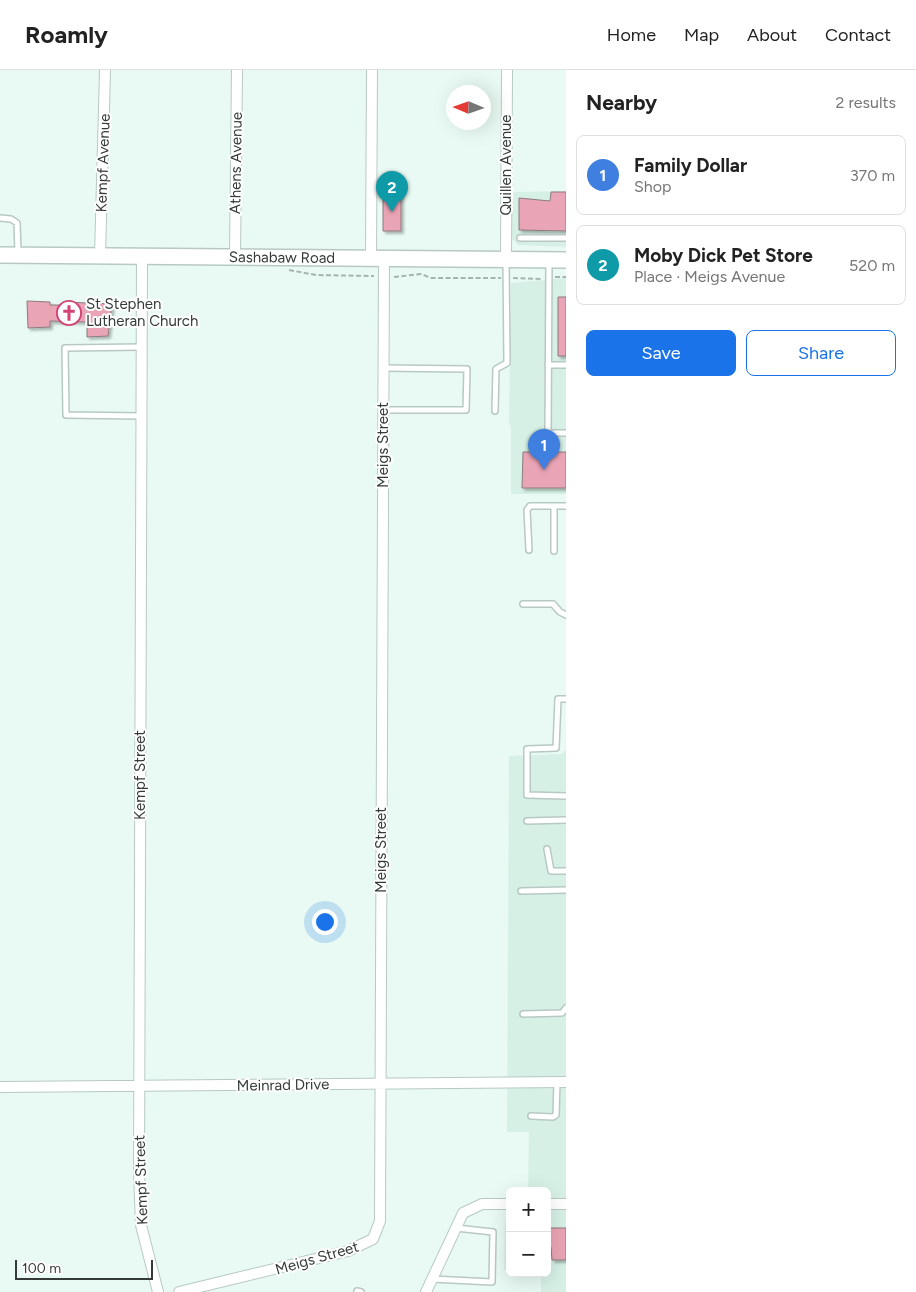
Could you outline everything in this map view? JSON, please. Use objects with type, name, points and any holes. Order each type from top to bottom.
[{"type":"street","name":"Kempf Avenue","points":[[100,256],[105,70]]},
{"type":"street","name":"Athens Avenue","points":[[235,257],[238,70]]},
{"type":"street","name":"Meigs Street","points":[[179,1292],[348,1252],[372,1239],[377,1232],[381,1215],[384,276],[377,258],[372,70]]},
{"type":"street","name":"Quillen Avenue","points":[[506,259],[507,70]]},
{"type":"street","name":"Sashabaw Road","points":[[0,255],[566,260]]},
{"type":"street","name":"Kempf Street","points":[[142,256],[140,1217],[158,1292]]},
{"type":"street","name":"Meinrad Drive","points":[[0,1087],[561,1082]]},
{"type":"street","points":[[426,1292],[463,1213],[482,1204],[506,1204]]},
{"type":"street","points":[[551,1204],[566,1204]]},
{"type":"lane","points":[[0,218],[12,218],[17,223],[18,255]]},
{"type":"lane","points":[[520,238],[566,238]]},
{"type":"lane","points":[[495,411],[496,369],[507,363],[506,259]]},
{"type":"lane","points":[[549,260],[548,433],[566,433]]},
{"type":"lane","points":[[141,347],[65,348],[66,415],[141,416]]},
{"type":"lane","points":[[548,365],[566,365]]},
{"type":"lane","points":[[383,368],[467,369],[466,410],[383,410]]},
{"type":"lane","points":[[529,550],[527,510],[530,506],[566,506]]},
{"type":"lane","points":[[554,506],[554,551]]},
{"type":"lane","points":[[523,604],[553,604],[560,612],[566,615]]},
{"type":"lane","points":[[566,699],[558,698],[556,748],[527,749],[528,795],[566,796]]},
{"type":"lane","points":[[527,821],[566,820]]},
{"type":"lane","points":[[547,849],[551,871],[566,871]]},
{"type":"lane","points":[[521,891],[566,890]]},
{"type":"lane","points":[[523,1014],[562,1013],[566,1008]]},
{"type":"lane","points":[[531,1116],[553,1116],[556,1114],[561,1082]]},
{"type":"lane","points":[[432,1279],[492,1282],[493,1232],[456,1228]]},
{"type":"path","points":[[283,268],[316,275],[407,277],[421,274],[431,278],[543,279]]},
{"type":"shaded area","points":[[566,191],[566,247],[518,245],[509,236],[510,196],[514,192]]},
{"type":"shaded area","points":[[566,278],[566,494],[511,494],[511,427],[509,424],[511,283]]},
{"type":"shaded area","points":[[566,749],[566,1199],[551,1200],[551,1187],[528,1187],[529,1132],[507,1132],[509,756],[562,754]]},
{"type":"shaded area","points":[[566,1206],[566,1292],[541,1292],[541,1277],[551,1277],[551,1207]]},
{"type":"shaded area","points":[[506,1222],[506,1270],[504,1270]]},
{"type":"building","points":[[551,192],[566,192],[566,231],[519,230],[519,198],[550,201]]},
{"type":"building","points":[[383,194],[401,194],[401,231],[383,231]]},
{"type":"building","points":[[558,297],[566,297],[566,356],[558,356]]},
{"type":"building","name":"St Stephen Lutheran Church","points":[[27,301],[50,302],[50,305],[64,305],[64,302],[112,304],[108,336],[87,337],[87,322],[50,321],[50,327],[28,328]]},
{"type":"building","points":[[523,452],[566,452],[566,488],[522,488]]},
{"type":"building","points":[[551,1228],[566,1228],[566,1260],[552,1260]]},
{"type":"place","name":"Moby Dick Pet Store","points":[[392,212]]},
{"type":"place","name":"St Stephen Lutheran Church","points":[[69,313]]},
{"type":"place","name":"Family Dollar","points":[[544,470]]}]
